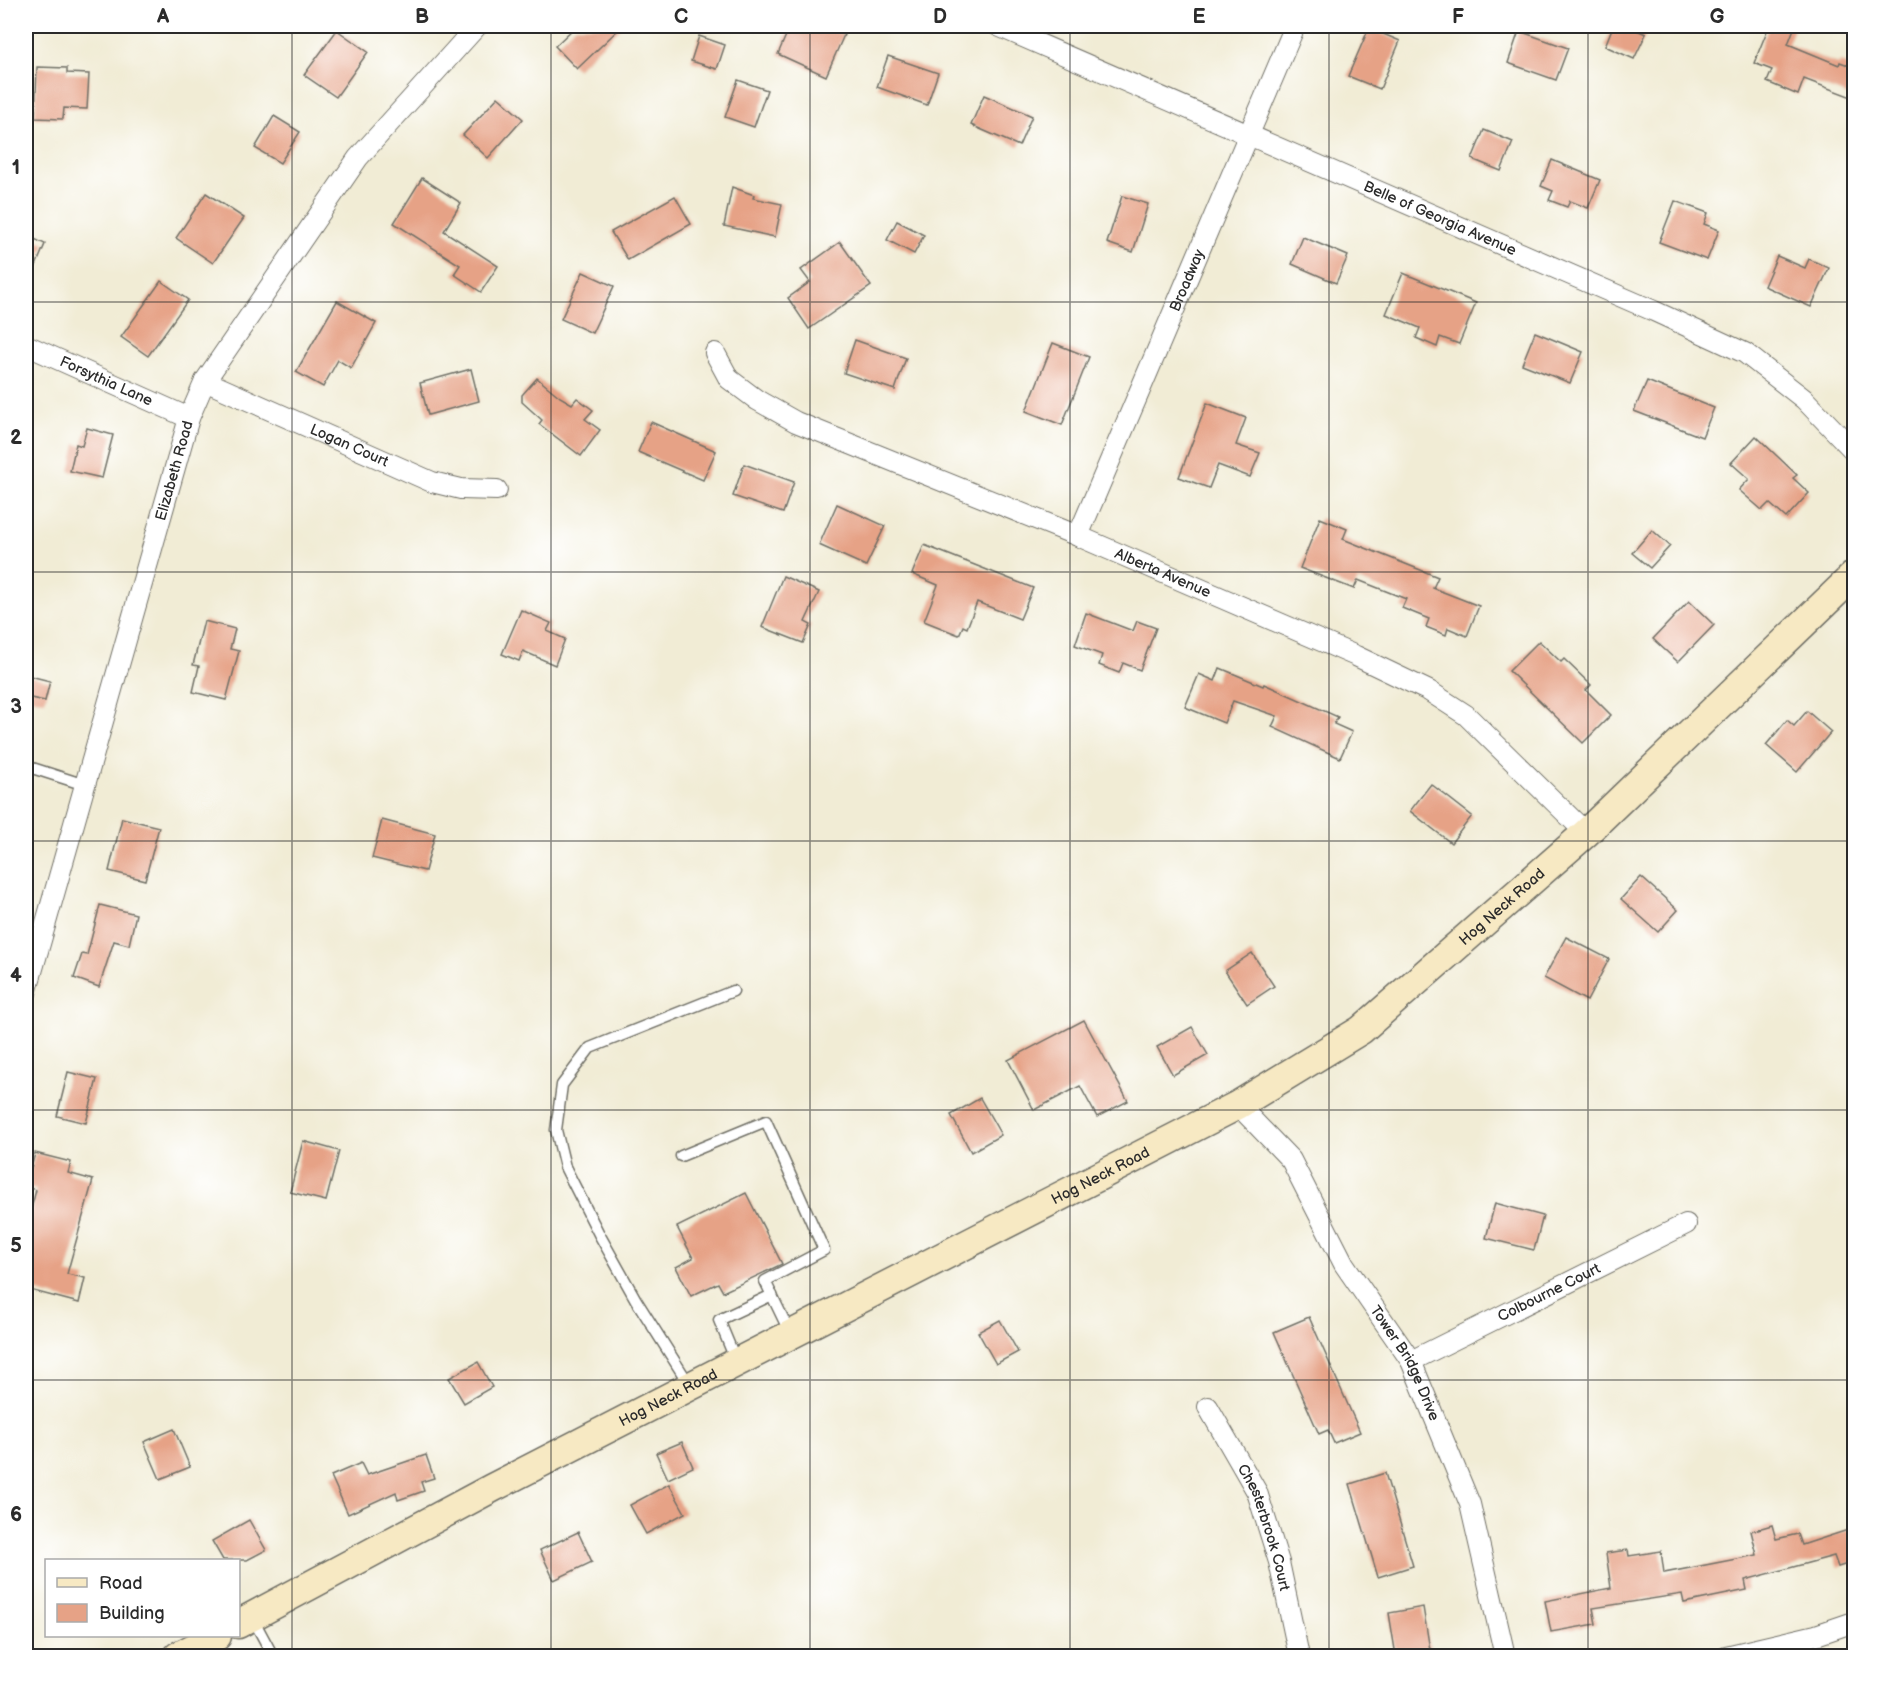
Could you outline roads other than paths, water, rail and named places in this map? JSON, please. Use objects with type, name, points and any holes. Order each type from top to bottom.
[{"type":"main road","name":"Hog Neck Road","points":[[245,1621],[492,1488],[1238,1105],[1361,1030],[1586,833],[1854,575]]},
{"type":"main road","points":[[178,1656],[214,1637]]},
{"type":"street","name":"Elizabeth Road","points":[[26,993],[189,418],[205,381],[358,158],[477,26]]},
{"type":"street","name":"Belle of Georgia Avenue","points":[[998,26],[1654,310],[1745,353],[1804,399],[1854,451]]},
{"type":"street","name":"Broadway","points":[[1078,536],[1295,26]]},
{"type":"street","name":"Forsythia Lane","points":[[26,345],[189,418]]},
{"type":"street","name":"Alberta Avenue","points":[[715,353],[729,379],[757,400],[796,422],[1078,536],[1356,656],[1429,691],[1466,716],[1586,833]]},
{"type":"street","name":"Logan Court","points":[[205,381],[432,483],[470,490],[497,490]]},
{"type":"street","name":"Tower Bridge Drive","points":[[1238,1105],[1291,1160],[1344,1264],[1411,1361],[1470,1504],[1505,1656]]},
{"type":"street","name":"Colbourne Court","points":[[1411,1361],[1686,1224]]},
{"type":"street","name":"Chesterbrook Court","points":[[1208,1407],[1257,1492],[1279,1562],[1299,1656]]},
{"type":"street","points":[[1726,1656],[1816,1635],[1854,1622]]},
{"type":"lane","points":[[26,766],[85,785]]},
{"type":"lane","points":[[691,1387],[636,1300],[594,1225],[565,1167],[556,1130],[562,1085],[590,1048],[733,991]]},
{"type":"lane","points":[[681,1156],[766,1121],[824,1250],[765,1281],[792,1336]]},
{"type":"lane","points":[[737,1364],[719,1320],[772,1294]]},
{"type":"lane","points":[[245,1621],[273,1656]]}]
